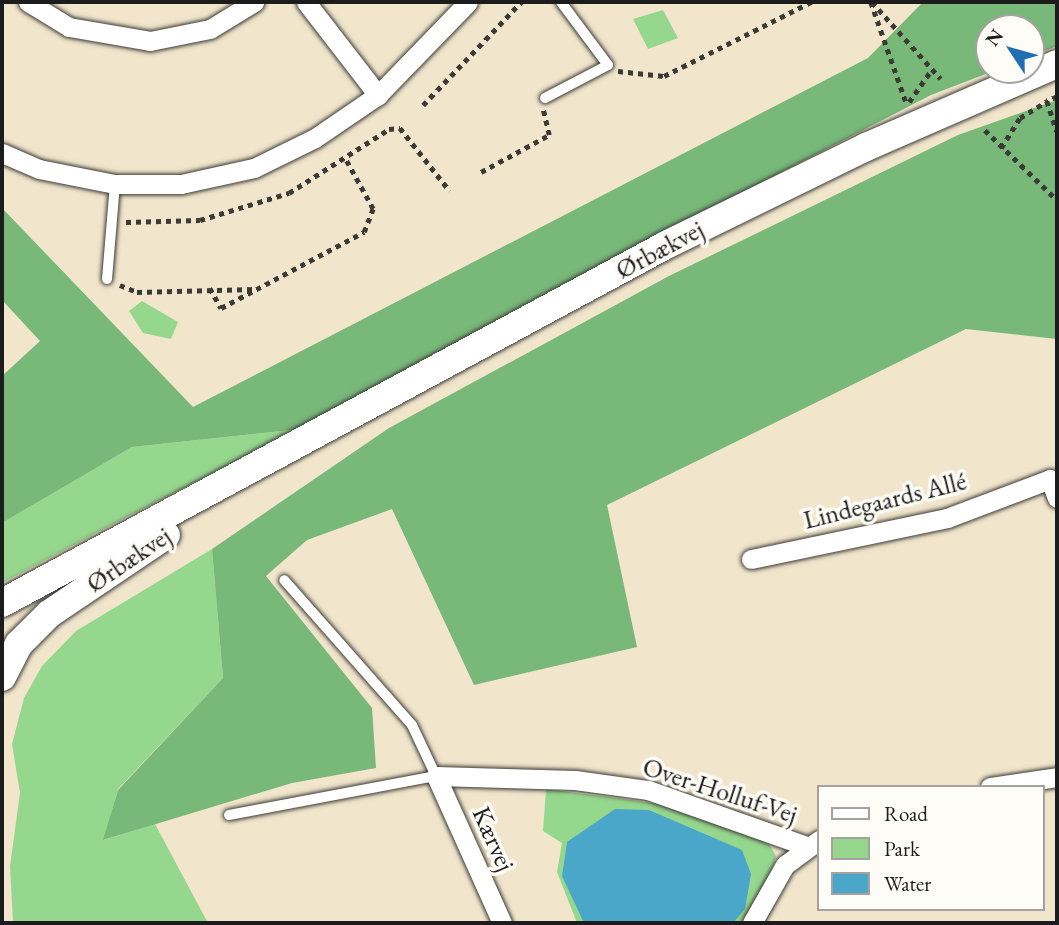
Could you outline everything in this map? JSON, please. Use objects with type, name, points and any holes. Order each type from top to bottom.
[{"type":"main road","name":"Ørbækvej","points":[[2,603],[275,461],[666,246],[866,147],[1057,64]]},
{"type":"main road","name":"Ørbækvej","points":[[2,677],[19,644],[49,614],[275,461]]},
{"type":"street","points":[[28,2],[69,27],[150,41],[210,29],[254,2]]},
{"type":"street","points":[[306,2],[378,95]]},
{"type":"street","points":[[2,153],[39,169],[115,184],[181,184],[254,168],[315,138],[378,95],[468,2]]},
{"type":"street","name":"Lindegaards Allé","points":[[751,559],[947,518],[1050,479],[1057,498]]},
{"type":"street","name":"Over-Holluf-Vej","points":[[436,776],[575,780],[648,790],[812,843]]},
{"type":"street","name":"Kærvej","points":[[436,776],[502,923]]},
{"type":"street","points":[[1003,785],[1057,777]]},
{"type":"street","points":[[752,923],[785,865],[812,843]]},
{"type":"lane","points":[[545,98],[608,65],[561,2]]},
{"type":"lane","points":[[107,279],[115,184]]},
{"type":"lane","points":[[229,815],[436,776],[412,726],[284,580]]},
{"type":"path","points":[[423,104],[521,2]]},
{"type":"path","points":[[608,65],[625,76],[664,76],[811,2]]},
{"type":"path","points":[[871,2],[941,79]]},
{"type":"path","points":[[871,2],[908,104]]},
{"type":"path","points":[[897,111],[908,104],[931,71]]},
{"type":"path","points":[[1001,148],[1020,118],[1057,97]]},
{"type":"path","points":[[481,172],[549,135],[542,119],[545,98]]},
{"type":"path","points":[[1047,101],[1057,131]]},
{"type":"path","points":[[111,221],[200,220],[289,193],[400,128],[450,191]]},
{"type":"path","points":[[985,130],[1057,200]]},
{"type":"path","points":[[210,288],[221,308],[364,232],[372,205],[346,160]]},
{"type":"path","points":[[107,279],[137,292],[210,288],[257,289]]},
{"type":"green space","points":[[923,2],[1057,2],[1057,46],[1045,51],[1045,14],[975,14],[975,78],[931,95],[553,290],[300,429],[132,447],[2,523],[2,376],[40,341],[2,300],[2,208],[193,407],[868,58]]},
{"type":"green space","points":[[663,10],[678,38],[648,49],[633,19]]},
{"type":"green space","points":[[1057,100],[1057,339],[966,329],[607,505],[637,647],[474,685],[392,509],[307,540],[266,576],[372,708],[376,768],[292,783],[103,840],[118,790],[223,678],[212,549],[389,428],[669,276],[958,135]]},
{"type":"green space","points":[[142,301],[178,322],[171,339],[143,333],[129,311]]},
{"type":"green space","points":[[300,429],[2,583],[2,523],[132,447]]},
{"type":"green space","points":[[212,549],[223,678],[118,789],[104,840],[155,824],[208,923],[13,923],[10,866],[20,793],[12,744],[24,698],[42,666],[76,631]]},
{"type":"green space","points":[[546,789],[661,804],[768,842],[776,856],[772,871],[742,923],[577,923],[557,872],[562,843],[543,831]]},
{"type":"water","points":[[615,809],[649,810],[742,850],[751,874],[745,909],[733,923],[584,923],[562,876],[567,842]]}]
